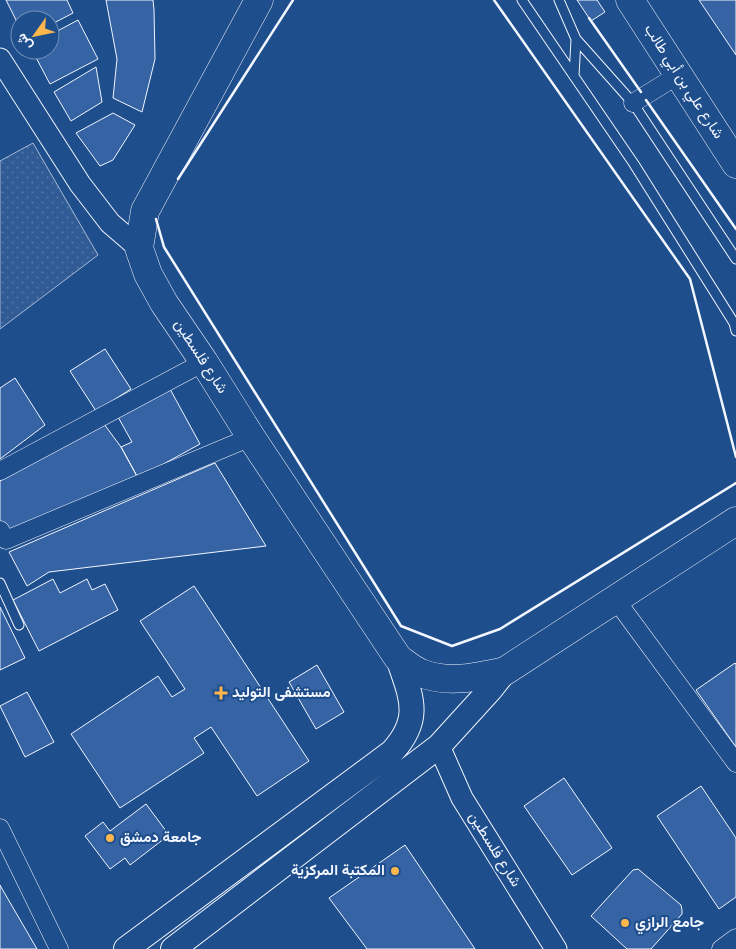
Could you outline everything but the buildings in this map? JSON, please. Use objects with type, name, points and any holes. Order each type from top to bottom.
[{"type":"highway","points":[[139,248],[145,211],[259,0]]},
{"type":"highway","name":"شارع علي بن أبي طالب","points":[[630,0],[678,75],[732,151]]},
{"type":"highway","name":"شارع فلسطين","points":[[139,248],[148,274],[164,303],[204,362],[250,437],[398,658]]},
{"type":"highway","points":[[398,658],[420,673],[445,679],[485,676],[505,671],[736,522]]},
{"type":"main road","points":[[126,949],[392,752],[406,733],[412,711],[412,699],[398,658]]},
{"type":"main road","points":[[173,949],[439,746],[505,671]]},
{"type":"street","points":[[0,59],[80,184],[110,223],[139,248]]},
{"type":"street","points":[[633,103],[678,75]]},
{"type":"street","points":[[0,471],[204,362]]},
{"type":"street","points":[[0,530],[6,540],[250,437]]},
{"type":"street","points":[[616,600],[736,763]]},
{"type":"street","name":"شارع فلسطين","points":[[439,746],[453,781],[467,807],[556,949]]},
{"type":"street","points":[[0,828],[59,949]]},
{"type":"street","points":[[721,949],[736,938]]},
{"type":"lane","points":[[522,0],[634,164],[734,323],[736,331]]},
{"type":"lane","points":[[559,0],[576,39],[633,103],[736,259]]},
{"type":"lane","points":[[574,76],[576,39]]},
{"type":"lane","points":[[0,583],[19,625]]},
{"type":"shaded area","points":[[33,143],[98,255],[0,329],[0,161]]},
{"type":"wall","points":[[178,179],[293,0]]},
{"type":"wall","points":[[494,0],[690,279],[736,457]]},
{"type":"wall","points":[[589,18],[641,92]]},
{"type":"wall","points":[[646,100],[736,229]]},
{"type":"wall","points":[[156,219],[164,247],[401,626],[452,646],[500,629],[736,483]]},
{"type":"place","name":"مستشفى التوليد","points":[[221,693]]},
{"type":"place","name":"جامعة دمشق","points":[[110,838]]},
{"type":"place","name":"المكتبة المركزية","points":[[395,871]]},
{"type":"place","name":"جامع الرازي","points":[[625,923]]}]
